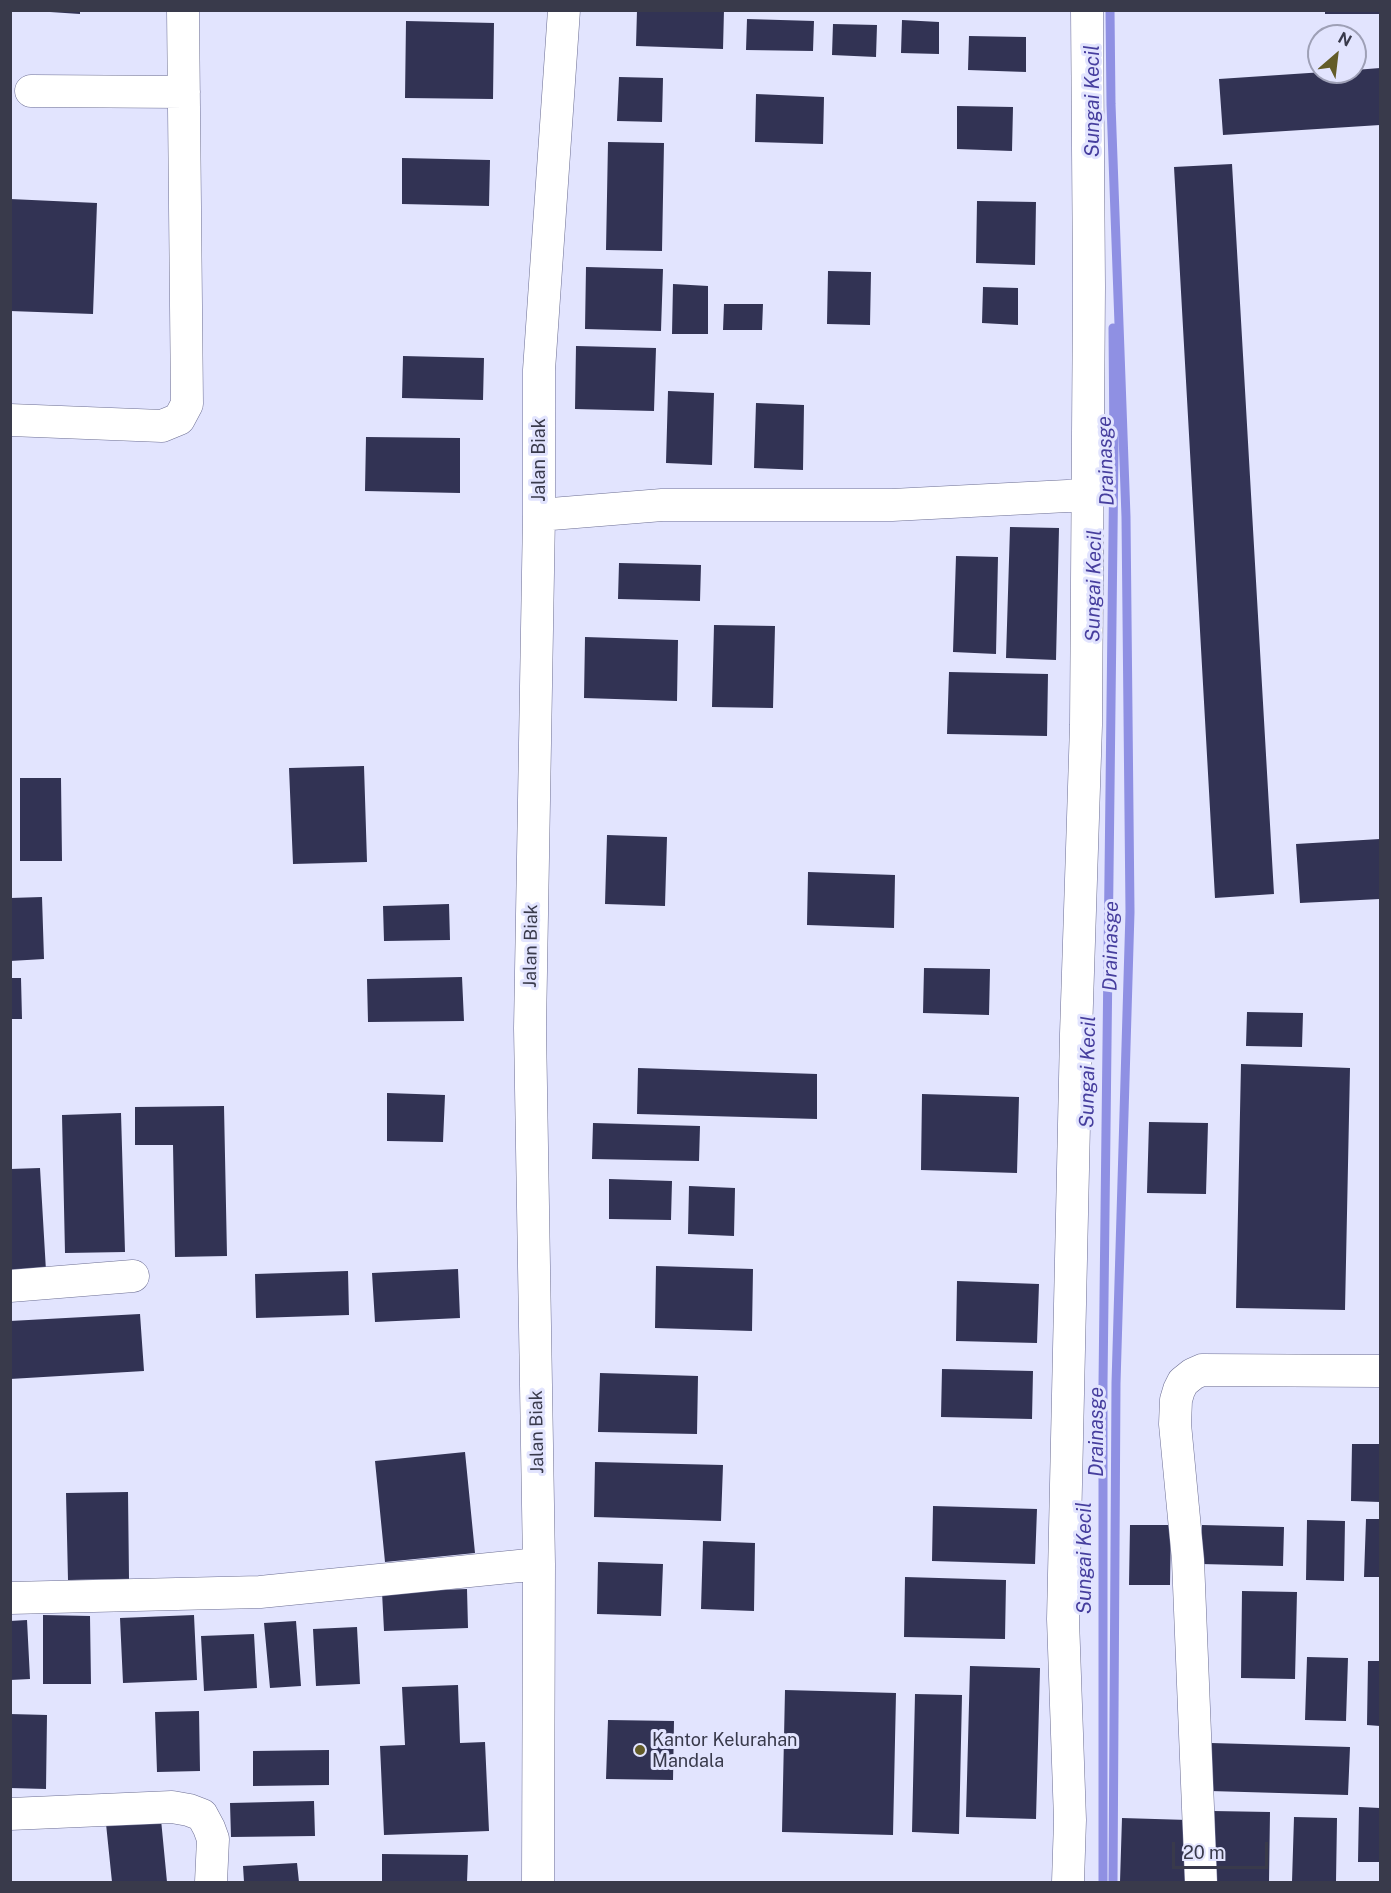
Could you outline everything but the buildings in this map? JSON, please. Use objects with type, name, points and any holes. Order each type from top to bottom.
[{"type":"street","points":[[10,420],[162,426],[179,419],[187,404],[183,10]]},
{"type":"street","name":"Jalan Biak","points":[[538,1882],[539,1564],[530,1028],[539,515],[539,370],[564,10]]},
{"type":"street","points":[[1068,1882],[1070,1820],[1063,1607],[1076,1034],[1086,725],[1087,10]]},
{"type":"street","points":[[31,91],[184,92]]},
{"type":"street","points":[[539,515],[662,505],[892,505],[1088,495]]},
{"type":"street","points":[[10,1286],[133,1276]]},
{"type":"street","points":[[1201,1882],[1188,1560],[1175,1424],[1176,1400],[1179,1390],[1183,1382],[1202,1370],[1380,1371]]},
{"type":"street","points":[[10,1598],[260,1592],[539,1564]]},
{"type":"street","points":[[10,1814],[172,1807],[189,1810],[202,1815],[213,1839],[211,1882]]},
{"type":"waterway","name":"Drainasge","points":[[1110,10],[1111,104],[1126,517],[1130,912],[1116,1383],[1113,1882]]},
{"type":"waterway","name":"Sungai Kecil","points":[[1103,1882],[1103,1383],[1114,450],[1113,328]]},
{"type":"place","name":"Kantor Kelurahan Mandala","points":[[640,1750]]}]
